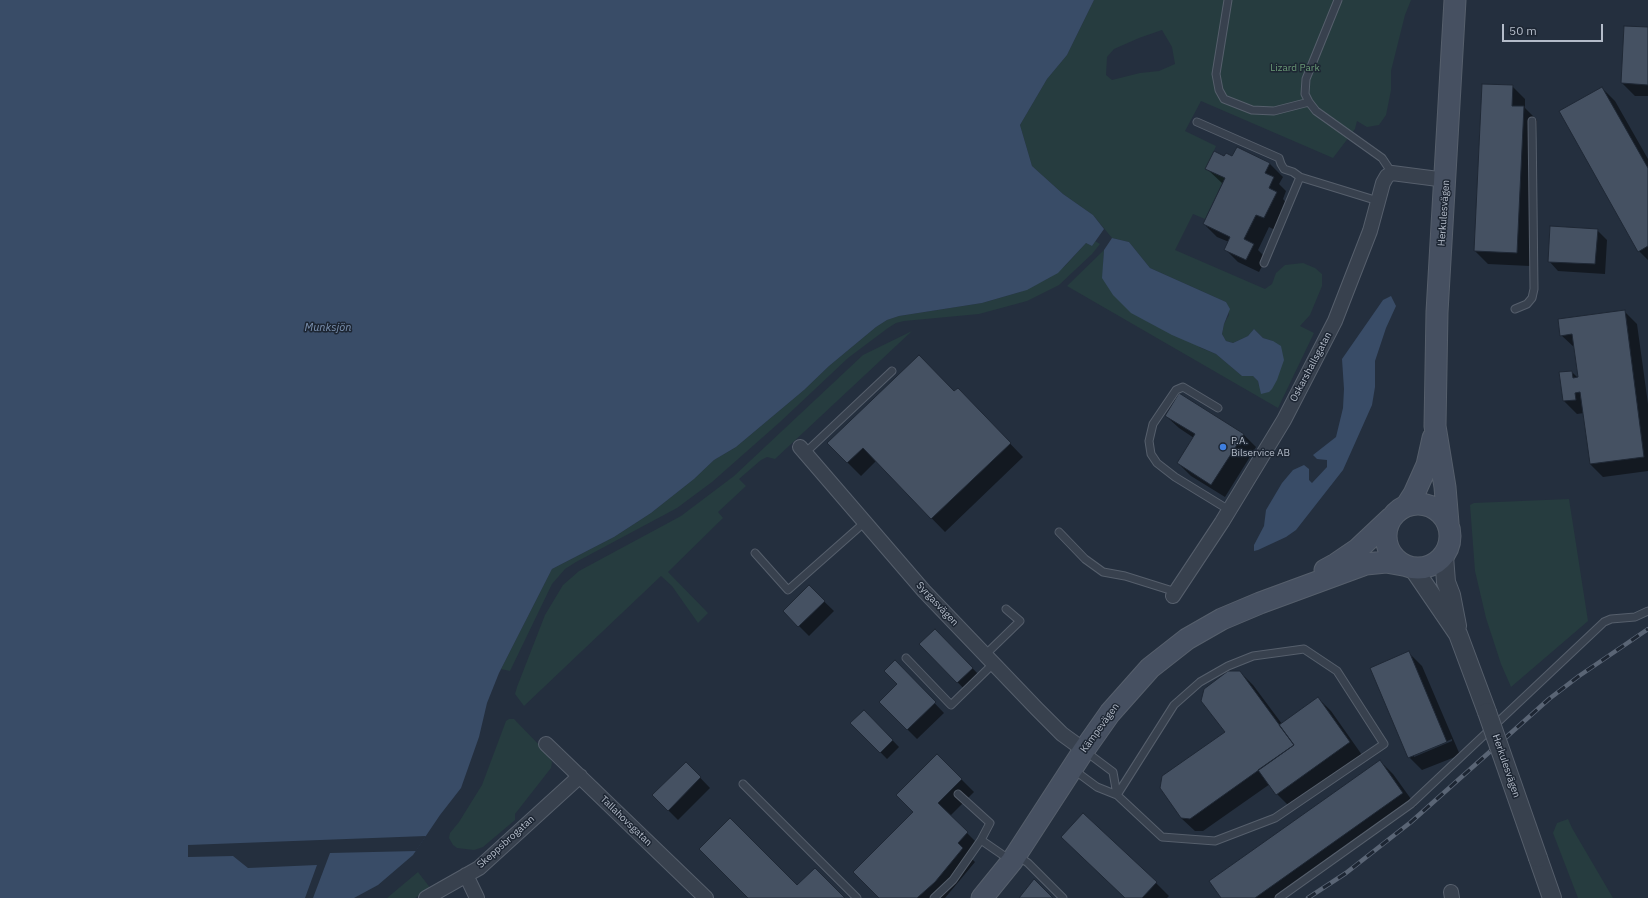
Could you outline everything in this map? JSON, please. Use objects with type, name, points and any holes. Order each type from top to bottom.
[{"type":"main road","name":"Herkulesvägen","points":[[1448,523],[1446,487],[1436,426],[1437,312],[1446,180],[1455,0]]},
{"type":"main road","name":"Herkulesvägen","points":[[1407,506],[1427,465],[1436,426]]},
{"type":"main road","points":[[1426,504],[1435,508],[1443,515],[1448,523],[1450,540],[1448,549],[1437,563],[1429,567],[1408,567],[1388,550],[1385,539],[1386,528],[1391,518],[1398,511],[1407,506],[1426,504]]},
{"type":"main road","name":"Kämpevägen","points":[[1260,603],[1336,564],[1358,548],[1391,518]]},
{"type":"main road","name":"Kämpevägen","points":[[982,898],[1014,858],[1072,768],[1110,713],[1150,668],[1187,639],[1222,619],[1260,603],[1366,564],[1386,562],[1408,567]]},
{"type":"street","points":[[1392,173],[1446,180]]},
{"type":"street","name":"Oskarshallsgatan","points":[[1174,594],[1229,510],[1284,420],[1335,321],[1370,231],[1383,183],[1387,176],[1392,173]]},
{"type":"street","name":"Syrgasvägen","points":[[803,450],[924,591],[1062,734],[1084,750]]},
{"type":"street","name":"Herkulesvägen","points":[[1444,556],[1446,582],[1451,596],[1458,634],[1552,898]]},
{"type":"street","name":"Herkulesvägen","points":[[1408,567],[1458,634]]},
{"type":"street","name":"Tallahovsgatan","points":[[546,744],[705,898]]},
{"type":"street","name":"Skeppsbrogatan","points":[[426,898],[479,868],[580,776]]},
{"type":"street","points":[[466,876],[477,898]]},
{"type":"lane","points":[[1228,0],[1216,74],[1219,90],[1224,99],[1252,110],[1274,111],[1309,102]]},
{"type":"lane","points":[[1338,0],[1306,79],[1305,94],[1316,111],[1382,158],[1392,173]]},
{"type":"lane","points":[[1515,309],[1527,304],[1532,298],[1534,288],[1532,121]]},
{"type":"lane","points":[[1197,122],[1279,158],[1284,169],[1294,172],[1300,177],[1378,201]]},
{"type":"lane","points":[[1264,263],[1300,177]]},
{"type":"lane","points":[[803,450],[892,371]]},
{"type":"lane","points":[[1218,408],[1183,387],[1176,390],[1153,424],[1149,441],[1151,454],[1157,463],[1175,477],[1229,510]]},
{"type":"lane","points":[[755,553],[788,590],[865,522]]},
{"type":"lane","points":[[1059,532],[1085,559],[1103,572],[1125,576],[1174,594]]},
{"type":"lane","points":[[906,658],[951,705],[1020,621],[1006,609]]},
{"type":"lane","points":[[1279,898],[1411,804],[1600,625],[1611,620],[1635,617],[1648,611]]},
{"type":"lane","points":[[1072,768],[1097,788],[1117,794],[1162,837],[1215,842],[1276,818],[1384,744],[1337,670],[1304,649],[1253,656],[1228,666],[1200,682],[1174,705],[1117,794]]},
{"type":"lane","points":[[1084,750],[1113,772],[1117,794]]},
{"type":"lane","points":[[743,784],[857,898]]},
{"type":"lane","points":[[934,898],[953,880],[981,840],[990,823],[958,794]]},
{"type":"lane","points":[[981,840],[1014,858],[1028,863],[1063,898]]},
{"type":"green space","name":"Lizard Park","points":[[1094,0],[1411,0],[1405,15],[1391,71],[1391,90],[1386,115],[1379,125],[1367,127],[1357,121],[1355,129],[1333,158],[1201,101],[1185,131],[1216,146],[1208,164],[1227,173],[1205,219],[1193,214],[1175,250],[1265,289],[1272,284],[1276,273],[1285,265],[1303,263],[1315,268],[1322,274],[1322,286],[1310,315],[1300,326],[1314,333],[1278,408],[1067,286],[1104,250],[1103,263],[1201,348],[1216,354],[1242,376],[1253,376],[1258,381],[1259,386],[1273,341],[1263,338],[1254,329],[1248,336],[1233,343],[1226,341],[1222,334],[1224,324],[1229,315],[1226,302],[1150,268],[1129,242],[1112,238],[1093,215],[1063,194],[1032,166],[1020,125],[1047,79],[1067,55]],"holes":[[[1162,30],[1172,47],[1175,64],[1159,71],[1140,73],[1112,80],[1106,75],[1107,57],[1114,49],[1139,38]]]},
{"type":"green space","points":[[1095,241],[1100,244],[1092,254],[1059,285],[1027,301],[979,314],[904,321],[896,323],[888,328],[848,358],[780,422],[712,482],[677,508],[565,569],[552,584],[510,671],[501,669],[552,569],[614,537],[651,513],[694,479],[714,460],[736,447],[876,327],[887,320],[899,316],[982,303],[1020,292],[1049,278],[1065,266],[1086,243],[1092,246]]},
{"type":"green space","points":[[912,331],[775,459],[767,457],[761,460],[739,479],[746,486],[718,512],[723,518],[668,572],[708,613],[698,623],[672,586],[661,576],[524,706],[515,694],[517,687],[545,615],[563,585],[579,571],[681,516],[734,476],[863,355]]},
{"type":"green space","points":[[1569,499],[1588,621],[1511,687],[1501,664],[1486,618],[1475,571],[1470,505],[1474,503]]},
{"type":"green space","points":[[509,719],[514,719],[544,750],[552,762],[551,768],[515,814],[515,820],[483,847],[474,850],[457,848],[453,845],[449,838],[450,833],[459,822],[482,785],[506,721]]},
{"type":"green space","points":[[1568,819],[1613,898],[1578,898],[1553,833],[1557,823]]},
{"type":"green space","points":[[418,872],[431,889],[415,898],[387,898]]},
{"type":"water","name":"Munksjön","points":[[0,0],[1094,0],[1067,55],[1047,79],[1020,125],[1032,166],[1063,194],[1093,215],[1104,229],[1092,246],[1086,243],[1058,273],[1027,290],[982,303],[899,316],[887,320],[876,327],[829,366],[804,390],[736,447],[714,460],[694,479],[651,513],[614,537],[552,569],[499,673],[487,703],[479,737],[461,788],[440,815],[413,855],[378,885],[354,898],[0,898]]},
{"type":"water","points":[[1112,238],[1129,242],[1150,268],[1226,302],[1230,309],[1222,334],[1226,341],[1233,343],[1248,336],[1254,329],[1263,338],[1273,341],[1281,346],[1284,360],[1272,389],[1269,392],[1261,394],[1258,381],[1253,376],[1242,376],[1216,354],[1172,335],[1131,313],[1113,295],[1102,278],[1104,250]]},
{"type":"water","points":[[1391,296],[1396,306],[1386,328],[1375,361],[1375,387],[1372,405],[1343,470],[1296,530],[1286,537],[1254,551],[1254,545],[1264,526],[1266,510],[1282,483],[1293,470],[1304,465],[1309,469],[1309,480],[1312,483],[1327,467],[1327,460],[1317,459],[1313,455],[1336,437],[1343,408],[1344,389],[1342,359],[1383,300]]},
{"type":"pier","points":[[426,836],[416,851],[330,853],[313,898],[305,898],[317,865],[248,868],[233,856],[188,857],[188,845]]},
{"type":"building","points":[[1624,26],[1648,27],[1648,85],[1621,83]]},
{"type":"building","points":[[1482,84],[1513,85],[1512,106],[1524,106],[1517,253],[1474,251]]},
{"type":"building","points":[[1602,87],[1648,168],[1648,246],[1638,252],[1559,111]]},
{"type":"building","points":[[1237,147],[1270,163],[1265,173],[1274,177],[1269,188],[1277,192],[1264,218],[1256,215],[1244,239],[1254,244],[1246,260],[1224,250],[1230,237],[1203,224],[1225,178],[1205,169],[1214,151],[1224,156],[1226,153],[1232,156]]},
{"type":"building","points":[[1550,226],[1598,229],[1595,264],[1548,262]]},
{"type":"building","points":[[1625,310],[1644,457],[1590,464],[1580,392],[1575,393],[1576,400],[1563,401],[1559,372],[1572,371],[1573,378],[1578,377],[1572,334],[1560,336],[1558,319]]},
{"type":"building","points":[[919,355],[954,391],[958,388],[1011,443],[931,519],[863,448],[847,463],[827,443]]},
{"type":"building","points":[[1179,393],[1244,434],[1211,485],[1177,463],[1195,434],[1165,416]]},
{"type":"building","points":[[809,585],[825,601],[798,627],[783,611]]},
{"type":"building","points":[[935,629],[973,668],[957,683],[919,644]]},
{"type":"building","points":[[1409,651],[1447,742],[1408,758],[1370,668]]},
{"type":"building","points":[[895,660],[936,702],[907,730],[879,702],[897,684],[884,671]]},
{"type":"building","points":[[1228,671],[1240,671],[1294,745],[1190,819],[1181,818],[1160,788],[1162,776],[1225,732],[1201,701],[1204,689]]},
{"type":"building","points":[[1318,697],[1350,742],[1276,795],[1258,770],[1294,745],[1279,725]]},
{"type":"building","points":[[864,710],[893,740],[880,753],[850,723]]},
{"type":"building","points":[[937,754],[962,779],[938,803],[968,832],[958,843],[963,848],[935,882],[917,898],[879,898],[853,872],[913,812],[896,795]]},
{"type":"building","points":[[1380,760],[1403,793],[1255,898],[1221,898],[1209,881]]},
{"type":"building","points":[[686,762],[701,777],[668,811],[652,795]]},
{"type":"building","points":[[1083,813],[1157,882],[1142,898],[1125,898],[1061,837]]},
{"type":"building","points":[[730,818],[797,885],[815,868],[845,898],[748,898],[699,849]]},
{"type":"building","points":[[1034,879],[1053,898],[1019,898]]},
{"type":"railway","points":[[1308,898],[1346,873],[1411,822],[1549,699],[1579,676],[1648,629]]},
{"type":"place","name":"P.A. Bilservice AB","points":[[1223,447]]}]
